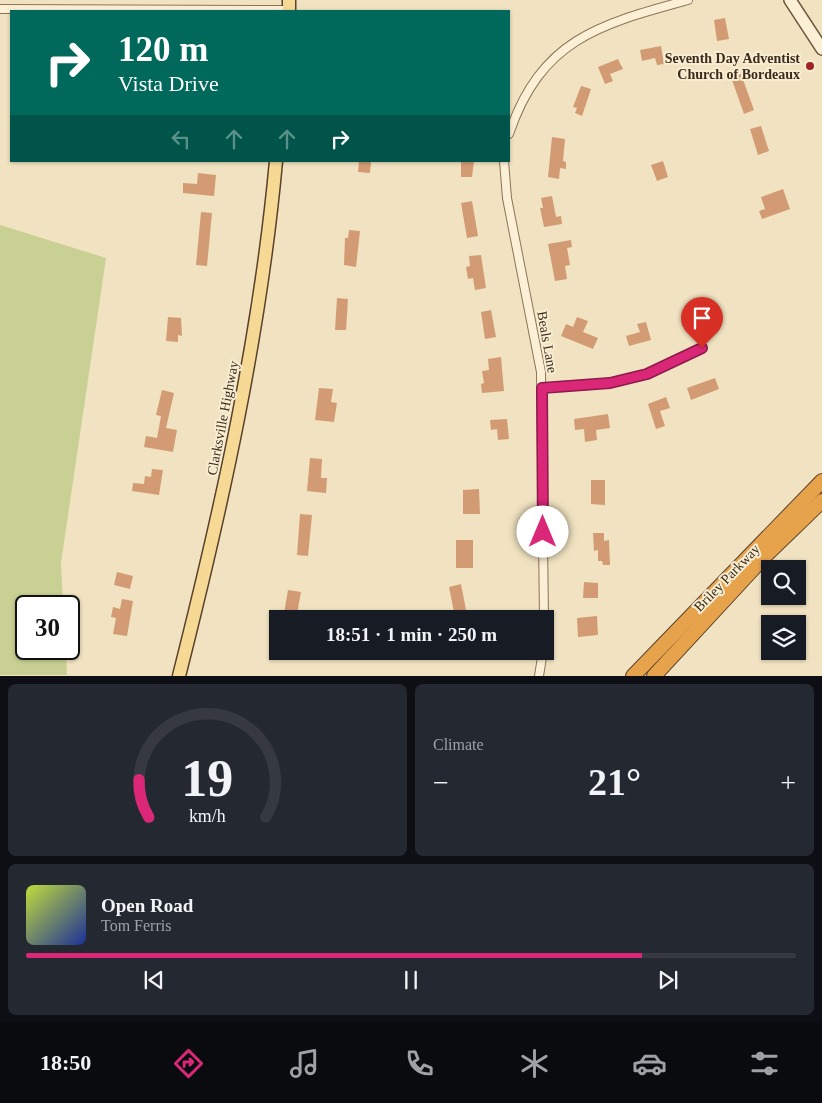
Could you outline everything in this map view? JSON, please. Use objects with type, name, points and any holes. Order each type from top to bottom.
[{"type":"highway","name":"Briley Parkway","points":[[633,676],[822,481]]},
{"type":"highway","name":"Briley Parkway","points":[[654,676],[765,556],[822,501]]},
{"type":"main road","points":[[790,0],[822,50]]},
{"type":"main road","name":"Clarksville Highway","points":[[178,676],[208,558],[234,443],[255,324],[272,205],[276,162]]},
{"type":"street","points":[[510,131],[516,112],[531,85],[553,58],[576,40],[599,28],[630,16],[688,0]]},
{"type":"street","points":[[0,9],[289,7]]},
{"type":"street","name":"Beals Lane","points":[[504,162],[508,198],[541,372],[544,610]]},
{"type":"street","points":[[542,388],[610,383],[647,374],[702,348]]},
{"type":"street","points":[[539,676],[542,660]]},
{"type":"green space","points":[[0,225],[106,258],[61,563],[62,595],[15,595],[15,660],[66,660],[67,675],[0,675]]},
{"type":"building","points":[[725,18],[729,39],[717,41],[714,20]]},
{"type":"building","points":[[661,46],[664,64],[657,65],[655,58],[642,61],[640,50]]},
{"type":"building","points":[[618,59],[623,69],[610,74],[613,81],[605,84],[598,67]]},
{"type":"building","points":[[741,74],[754,110],[744,114],[731,77]]},
{"type":"building","points":[[581,86],[591,89],[582,116],[575,113],[577,108],[573,107]]},
{"type":"building","points":[[761,126],[769,151],[758,155],[750,129]]},
{"type":"building","points":[[552,137],[565,139],[563,161],[566,162],[566,169],[560,168],[559,179],[548,177]]},
{"type":"building","points":[[663,161],[668,177],[657,181],[651,165]]},
{"type":"building","points":[[359,162],[371,162],[370,173],[358,172]]},
{"type":"building","points":[[461,162],[474,162],[472,177],[461,177]]},
{"type":"building","points":[[198,173],[216,175],[214,196],[183,193],[183,183],[197,184]]},
{"type":"building","points":[[783,189],[790,209],[762,219],[759,211],[765,209],[761,197]]},
{"type":"building","points":[[552,196],[556,217],[561,216],[562,224],[544,227],[540,208],[543,208],[541,198]]},
{"type":"building","points":[[472,201],[478,236],[467,238],[461,203]]},
{"type":"building","points":[[201,212],[212,213],[207,266],[196,265]]},
{"type":"building","points":[[349,230],[360,231],[356,267],[344,265],[345,238],[348,238]]},
{"type":"building","points":[[571,240],[572,247],[567,248],[570,265],[565,266],[567,279],[555,281],[548,244]]},
{"type":"building","points":[[481,255],[486,288],[475,290],[473,278],[468,279],[466,267],[470,266],[469,256]]},
{"type":"building","points":[[337,298],[348,299],[346,330],[335,330]]},
{"type":"building","points":[[491,310],[496,337],[485,339],[481,312]]},
{"type":"building","points":[[168,317],[181,318],[182,336],[178,335],[178,342],[166,341]]},
{"type":"building","points":[[577,317],[588,321],[583,332],[598,338],[593,349],[561,336],[566,324],[573,327]]},
{"type":"building","points":[[646,322],[651,340],[629,346],[626,336],[640,332],[637,324]]},
{"type":"building","points":[[501,357],[504,391],[482,393],[481,384],[484,383],[482,371],[489,370],[488,359]]},
{"type":"building","points":[[715,378],[719,389],[691,400],[687,388]]},
{"type":"building","points":[[319,388],[333,389],[331,402],[337,403],[334,422],[315,420]]},
{"type":"building","points":[[162,390],[174,393],[166,428],[177,430],[173,452],[144,447],[146,436],[157,438],[161,416],[156,415]]},
{"type":"building","points":[[666,397],[670,408],[660,411],[665,426],[656,429],[648,404]]},
{"type":"building","points":[[608,414],[610,428],[596,430],[597,440],[585,442],[584,429],[575,430],[574,419]]},
{"type":"building","points":[[507,419],[509,439],[498,440],[497,429],[491,430],[490,420]]},
{"type":"building","points":[[310,458],[322,459],[321,478],[327,478],[326,493],[307,491]]},
{"type":"building","points":[[152,469],[163,470],[159,495],[132,491],[133,483],[144,484],[145,476],[151,477]]},
{"type":"building","points":[[591,480],[605,480],[605,505],[591,504]]},
{"type":"building","points":[[479,489],[480,514],[463,514],[463,490]]},
{"type":"building","points":[[300,514],[312,515],[308,556],[297,555]]},
{"type":"building","points":[[593,533],[604,533],[604,541],[609,540],[610,565],[603,565],[602,561],[598,561],[598,550],[594,551]]},
{"type":"building","points":[[456,540],[473,540],[473,568],[456,568]]},
{"type":"building","points":[[117,572],[133,576],[130,589],[114,585]]},
{"type":"building","points":[[584,582],[598,583],[598,598],[583,598]]},
{"type":"building","points":[[461,584],[466,610],[454,610],[449,587]]},
{"type":"building","points":[[288,590],[301,592],[298,610],[285,610]]},
{"type":"building","points":[[122,599],[133,601],[127,636],[113,634],[116,618],[111,617],[113,607],[120,609]]},
{"type":"building","points":[[597,616],[598,635],[578,637],[577,618]]},
{"type":"place","name":"Seventh Day Adventist Church of Bordeaux","points":[[810,66]]},
{"type":"route","points":[[543,532],[542,388],[610,383],[647,374],[702,348]]}]
